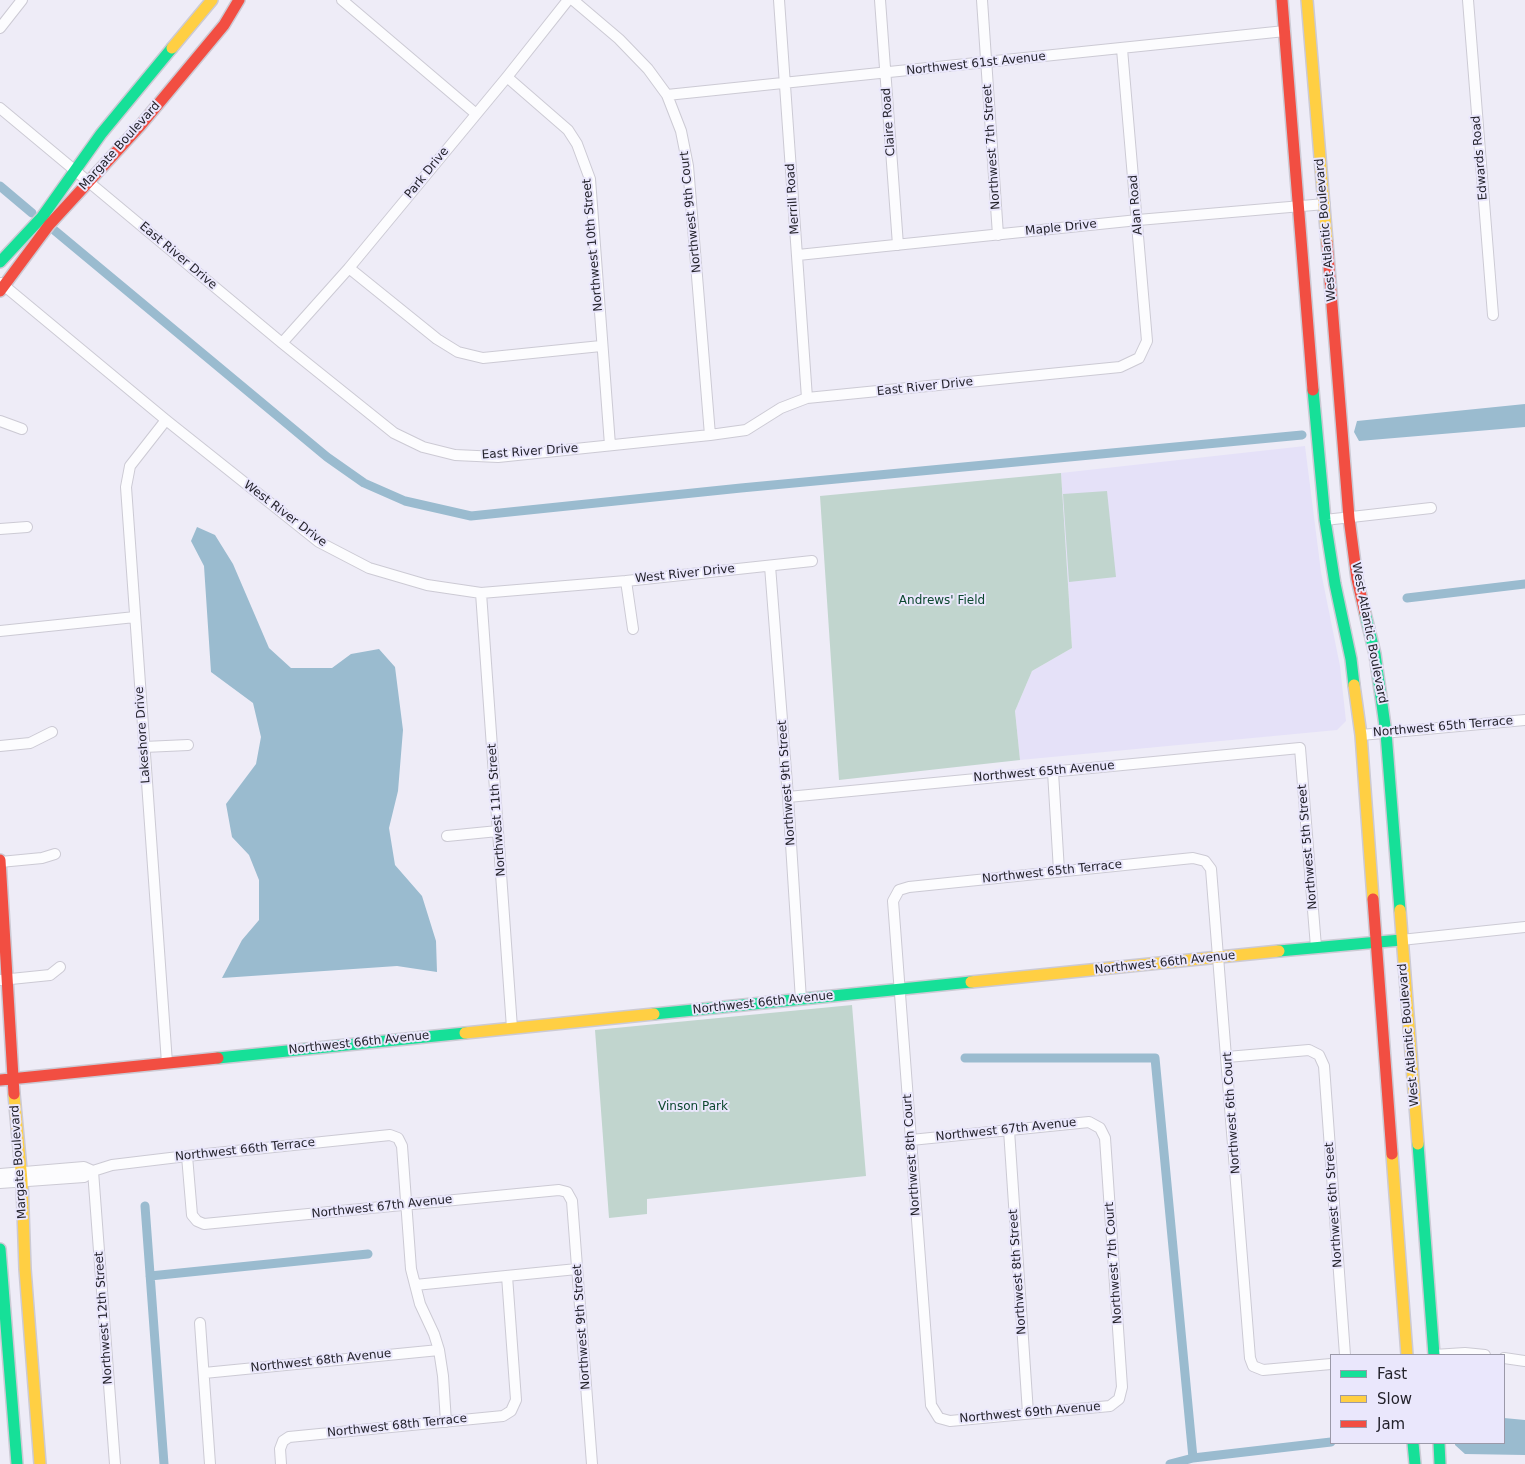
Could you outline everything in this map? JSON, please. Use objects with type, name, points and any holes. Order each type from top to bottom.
[{"type":"street","points":[[0,28],[22,0]]},
{"type":"street","name":"Margate Boulevard","points":[[0,262],[42,217],[108,126],[212,0]]},
{"type":"street","name":"Margate Boulevard","points":[[1,286],[49,225],[140,126],[224,25],[239,0]]},
{"type":"street","points":[[342,0],[475,113]]},
{"type":"street","name":"Park Drive","points":[[282,343],[349,268],[568,0]]},
{"type":"street","name":"Northwest 9th Court","points":[[573,0],[619,39],[648,69],[667,95],[681,131],[688,166],[710,435]]},
{"type":"street","name":"Merrill Road","points":[[779,0],[807,398]]},
{"type":"street","name":"Claire Road","points":[[880,0],[898,245]]},
{"type":"street","name":"Northwest 7th Street","points":[[982,0],[998,235]]},
{"type":"street","name":"West Atlantic Boulevard","points":[[1282,0],[1325,520],[1335,584],[1351,660],[1361,735],[1407,1354]]},
{"type":"street","name":"West Atlantic Boulevard","points":[[1307,0],[1349,518],[1357,579],[1375,654],[1386,733],[1434,1354]]},
{"type":"street","name":"Edwards Road","points":[[1468,0],[1493,315]]},
{"type":"street","name":"Northwest 61st Avenue","points":[[667,95],[1285,31]]},
{"type":"street","name":"Alan Road","points":[[1122,49],[1148,341],[1139,358]]},
{"type":"street","name":"Northwest 10th Street","points":[[507,77],[568,130],[577,144],[590,179],[610,445]]},
{"type":"street","name":"East River Drive","points":[[0,108],[394,434],[423,447],[455,456],[498,456],[746,430],[780,408],[807,398],[1120,367],[1139,358]]},
{"type":"street","name":"Maple Drive","points":[[798,255],[1138,220],[1324,204]]},
{"type":"street","points":[[349,268],[437,339],[458,352],[484,358],[602,346]]},
{"type":"street","name":"West River Drive","points":[[1,286],[319,542],[369,568],[427,585],[482,593],[626,581],[812,561]]},
{"type":"street","name":"Lakeshore Drive","points":[[166,420],[130,466],[126,487],[167,1063]]},
{"type":"street","points":[[0,421],[22,429]]},
{"type":"street","points":[[1325,520],[1431,508]]},
{"type":"street","points":[[0,529],[27,527]]},
{"type":"street","name":"Northwest 9th Street","points":[[770,566],[801,1000]]},
{"type":"street","points":[[626,581],[633,629]]},
{"type":"street","name":"Northwest 11th Street","points":[[482,593],[512,1028]]},
{"type":"street","points":[[0,630],[135,616]]},
{"type":"street","name":"Northwest 65th Terrace","points":[[1361,735],[1525,720]]},
{"type":"street","points":[[0,746],[30,743],[52,732]]},
{"type":"street","points":[[144,747],[188,745]]},
{"type":"street","name":"Northwest 65th Avenue","points":[[788,797],[1300,748]]},
{"type":"street","name":"Northwest 5th Street","points":[[1300,748],[1316,947]]},
{"type":"street","points":[[1052,772],[1059,871]]},
{"type":"street","points":[[447,836],[498,831]]},
{"type":"street","points":[[0,862],[42,858],[55,854]]},
{"type":"street","name":"Northwest 65th Terrace","points":[[899,890],[909,887],[1193,858],[1205,861]]},
{"type":"street","name":"Northwest 6th Court","points":[[1205,861],[1211,869],[1219,957],[1250,1358],[1253,1366],[1263,1370],[1330,1364]]},
{"type":"street","name":"Margate Boulevard","points":[[0,862],[3,979],[22,1177],[25,1269],[40,1464]]},
{"type":"street","name":"Northwest 8th Court","points":[[899,890],[893,901],[931,1405],[939,1418]]},
{"type":"street","name":"Northwest 66th Avenue","points":[[0,1080],[1525,927]]},
{"type":"street","points":[[3,979],[50,976],[60,967]]},
{"type":"street","name":"Northwest 6th Street","points":[[1227,1057],[1309,1050],[1319,1055],[1324,1066],[1345,1354]]},
{"type":"street","name":"Northwest 67th Avenue","points":[[911,1140],[1089,1122],[1100,1128]]},
{"type":"street","name":"Northwest 7th Court","points":[[1100,1128],[1105,1138],[1121,1367],[1122,1387],[1119,1399]]},
{"type":"street","name":"Northwest 8th Street","points":[[1008,1130],[1028,1413]]},
{"type":"street","name":"Northwest 66th Terrace","points":[[0,1174],[22,1177],[84,1176],[112,1165],[390,1135],[398,1138],[402,1146],[405,1205]]},
{"type":"street","name":"Northwest 67th Avenue","points":[[187,1156],[192,1215],[197,1222],[204,1224],[559,1190],[567,1192]]},
{"type":"street","name":"Northwest 12th Street","points":[[93,1171],[115,1464]]},
{"type":"street","name":"Northwest 66th Terrace","points":[[0,1183],[22,1177]]},
{"type":"street","name":"Northwest 9th Street","points":[[567,1192],[572,1201],[592,1464]]},
{"type":"street","points":[[405,1205],[411,1269],[420,1304],[439,1350],[446,1422]]},
{"type":"street","points":[[0,1248],[4,1335],[17,1464]]},
{"type":"street","points":[[415,1285],[577,1268]]},
{"type":"street","name":"Northwest 68th Terrace","points":[[281,1464],[280,1449],[283,1441],[289,1437],[503,1416],[512,1411],[516,1400],[507,1276]]},
{"type":"street","points":[[200,1323],[210,1464]]},
{"type":"street","name":"Northwest 68th Avenue","points":[[204,1373],[439,1350]]},
{"type":"street","points":[[1450,1354],[1475,1354]]},
{"type":"street","points":[[1505,1358],[1525,1361]]},
{"type":"street","name":"Northwest 69th Avenue","points":[[939,1418],[950,1421],[1110,1406],[1119,1399]]},
{"type":"street","points":[[1413,1444],[1415,1464]]},
{"type":"street","points":[[1439,1444],[1440,1464]]},
{"type":"shaded area","points":[[1305,446],[1321,572],[1340,666],[1346,721],[1337,730],[1020,760],[1015,711],[1032,671],[1072,648],[1061,473]]},
{"type":"green space","name":"Andrews' Field","points":[[1061,473],[1072,648],[1032,671],[1015,711],[1020,760],[839,780],[820,496]]},
{"type":"green space","points":[[1107,491],[1116,577],[1069,582],[1063,494]]},
{"type":"green space","name":"Vinson Park","points":[[852,1005],[866,1176],[647,1199],[647,1214],[609,1218],[595,1030]]},
{"type":"water","points":[[1525,404],[1525,427],[1359,441],[1354,432],[1357,421]]},
{"type":"water","points":[[197,527],[215,535],[233,564],[269,648],[291,668],[332,668],[351,654],[379,649],[395,667],[403,730],[398,791],[389,828],[395,865],[422,896],[436,941],[437,972],[397,966],[222,978],[242,940],[259,920],[259,880],[249,855],[232,837],[226,804],[256,764],[261,737],[253,703],[211,672],[204,566],[191,541]]},
{"type":"water","points":[[1505,1418],[1525,1420],[1525,1455],[1465,1454],[1455,1445],[1505,1444]]},
{"type":"waterway","points":[[0,186],[32,213]]},
{"type":"waterway","points":[[54,230],[327,457],[364,483],[405,501],[471,516],[741,488],[1302,435]]},
{"type":"waterway","points":[[1407,598],[1525,584]]},
{"type":"waterway","points":[[965,1058],[1155,1058],[1193,1458]]},
{"type":"waterway","points":[[145,1206],[164,1464]]},
{"type":"waterway","points":[[150,1276],[368,1254]]},
{"type":"waterway","points":[[1170,1464],[1193,1458],[1330,1442]]},
{"type":"traffic: fast","points":[[0,262],[42,217],[101,134],[172,48]]},
{"type":"traffic: fast","points":[[1313,390],[1325,520],[1335,584],[1351,659],[1354,685]]},
{"type":"traffic: fast","points":[[1365,613],[1375,654],[1386,733],[1400,910]]},
{"type":"traffic: fast","points":[[1279,951],[1401,940]]},
{"type":"traffic: fast","points":[[654,1014],[971,982]]},
{"type":"traffic: fast","points":[[218,1058],[465,1033]]},
{"type":"traffic: fast","points":[[1418,1144],[1434,1354]]},
{"type":"traffic: fast","points":[[0,1249],[17,1464]]},
{"type":"traffic: fast","points":[[1413,1444],[1415,1464]]},
{"type":"traffic: fast","points":[[1439,1444],[1440,1464]]},
{"type":"traffic: slow","points":[[172,48],[212,0]]},
{"type":"traffic: slow","points":[[1307,0],[1327,242]]},
{"type":"traffic: slow","points":[[1354,685],[1361,735],[1373,899]]},
{"type":"traffic: slow","points":[[1400,910],[1418,1144]]},
{"type":"traffic: slow","points":[[971,982],[1279,951]]},
{"type":"traffic: slow","points":[[465,1033],[654,1014]]},
{"type":"traffic: slow","points":[[14,1094],[22,1181],[25,1269],[40,1464]]},
{"type":"traffic: slow","points":[[1392,1154],[1407,1354]]},
{"type":"traffic: jam","points":[[0,291],[49,225],[140,126],[224,25],[239,0]]},
{"type":"traffic: jam","points":[[1282,0],[1313,390]]},
{"type":"traffic: jam","points":[[1327,242],[1349,518],[1357,579],[1365,613]]},
{"type":"traffic: jam","points":[[0,860],[14,1094]]},
{"type":"traffic: jam","points":[[1373,899],[1392,1154]]},
{"type":"traffic: jam","points":[[0,1080],[218,1058]]}]
